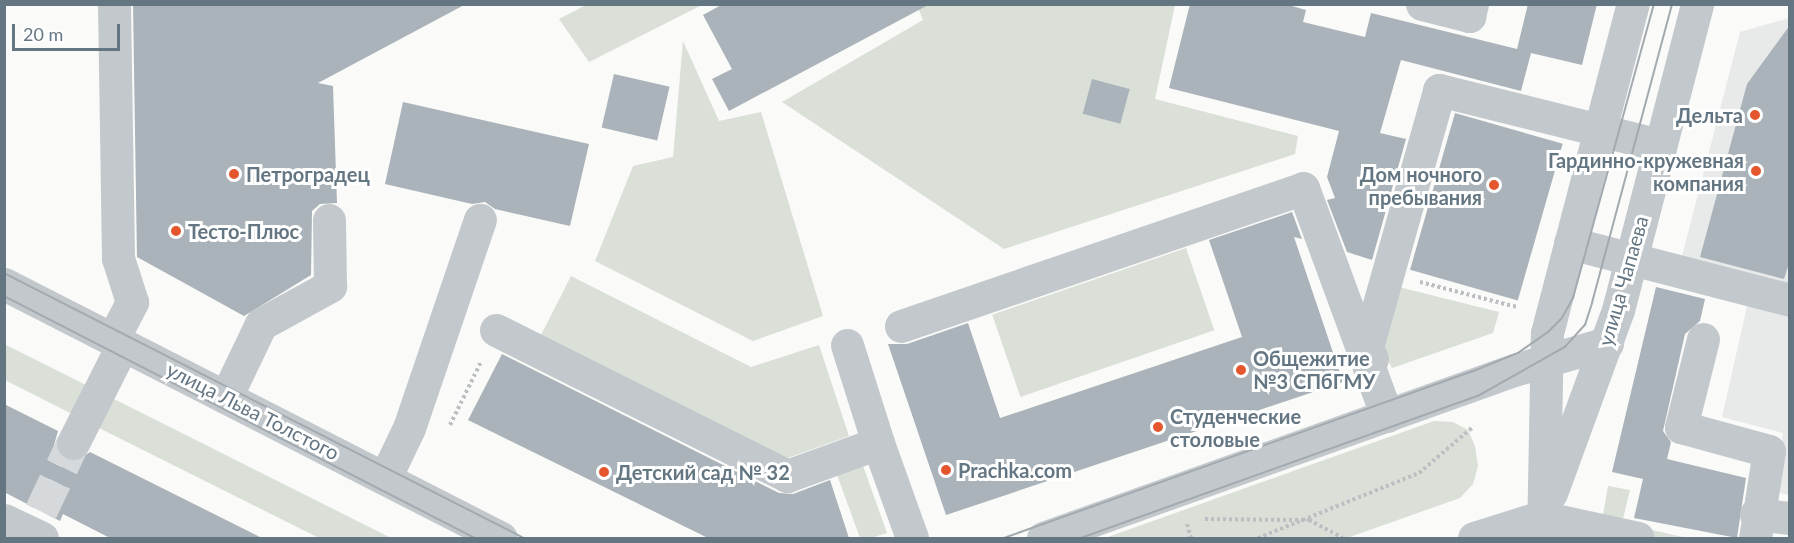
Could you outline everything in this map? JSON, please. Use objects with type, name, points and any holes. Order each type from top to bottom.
[{"type":"street","points":[[74,443],[118,342],[132,302],[118,258],[114,4]]},
{"type":"street","points":[[1422,4],[1469,16],[1472,4]]},
{"type":"street","points":[[1542,528],[1547,333],[1633,4]]},
{"type":"street","name":"улица Чапаева","points":[[1542,528],[1607,343],[1631,259],[1696,4]]},
{"type":"street","points":[[1389,415],[1367,347],[1439,90],[1660,145]]},
{"type":"street","points":[[901,326],[1304,188],[1389,415]]},
{"type":"street","points":[[226,397],[261,324],[330,286],[329,220]]},
{"type":"street","points":[[385,478],[409,428],[480,220]]},
{"type":"street","points":[[1570,243],[1790,300]]},
{"type":"street","name":"улица Льва Толстого","points":[[4,284],[501,538]]},
{"type":"street","points":[[496,330],[787,476],[878,443]]},
{"type":"street","points":[[1703,339],[1681,427],[1769,451],[1756,526],[1790,518]]},
{"type":"street","points":[[1043,538],[1545,360],[1607,343]]},
{"type":"street","points":[[847,345],[878,443],[912,538]]},
{"type":"street","points":[[1474,538],[1542,528],[1638,538]]},
{"type":"path","points":[[1388,274],[1529,310]]},
{"type":"path","points":[[448,429],[496,330]]},
{"type":"path","points":[[1258,538],[1310,520],[1419,473],[1474,426]]},
{"type":"path","points":[[1191,538],[1186,519],[1310,520],[1343,538]]},
{"type":"shaded area","points":[[586,5],[702,5],[589,62],[559,19]]},
{"type":"shaded area","points":[[917,5],[1175,5],[1155,99],[1298,136],[1295,154],[1004,249],[782,102],[923,20]]},
{"type":"shaded area","points":[[1789,18],[1789,495],[1773,491],[1783,433],[1722,417],[1748,302],[1675,283],[1740,32]]},
{"type":"shaded area","points":[[683,41],[719,121],[761,112],[823,316],[753,341],[595,261],[633,166],[673,157]]},
{"type":"shaded area","points":[[1186,248],[1214,330],[1020,397],[992,315]]},
{"type":"shaded area","points":[[571,276],[751,367],[819,345],[849,436],[782,460],[539,339]]},
{"type":"shaded area","points":[[1399,287],[1499,312],[1493,333],[1392,368],[1382,348]]},
{"type":"shaded area","points":[[4,344],[90,387],[76,416],[5,380]]},
{"type":"shaded area","points":[[112,398],[391,538],[319,538],[97,427]]},
{"type":"shaded area","points":[[1434,421],[1453,422],[1468,430],[1475,446],[1478,466],[1473,484],[1460,498],[1347,538],[1105,538]]},
{"type":"shaded area","points":[[862,463],[887,533],[871,538],[860,538],[836,472]]},
{"type":"shaded area","points":[[1608,486],[1630,490],[1622,523],[1687,538],[1599,538]]},
{"type":"building","name":"Петроградец","points":[[133,4],[466,4],[318,83],[333,86],[337,203],[320,204],[312,211],[311,275],[244,316],[137,257]]},
{"type":"building","points":[[723,4],[930,4],[729,111],[712,79],[732,69],[703,15]]},
{"type":"building","points":[[1190,4],[1285,4],[1306,10],[1303,22],[1365,37],[1371,13],[1517,49],[1528,4],[1597,4],[1582,65],[1531,53],[1521,91],[1401,60],[1380,133],[1406,139],[1372,260],[1347,252],[1327,200],[1335,198],[1327,177],[1339,131],[1169,88]]},
{"type":"building","name":"Гардинно-кружевная компания","points":[[1790,25],[1790,260],[1784,279],[1700,257],[1747,84]]},
{"type":"building","points":[[614,74],[670,87],[657,140],[602,128]]},
{"type":"building","points":[[1092,79],[1130,89],[1120,124],[1083,114]]},
{"type":"building","points":[[403,102],[589,144],[570,226],[495,209],[485,202],[472,204],[385,184]]},
{"type":"building","name":"Дом ночного пребывания","points":[[1455,113],[1563,144],[1518,301],[1410,270]]},
{"type":"building","name":"Общежитие №3 СПбГМУ","points":[[1292,212],[1302,239],[1294,237],[1343,382],[946,515],[888,344],[907,344],[968,323],[1000,418],[1242,337],[1209,240]]},
{"type":"building","points":[[1656,287],[1705,299],[1700,321],[1685,334],[1663,431],[1671,442],[1667,459],[1746,478],[1737,538],[1634,518],[1643,479],[1612,472]]},
{"type":"building","points":[[502,354],[779,493],[793,494],[830,480],[849,538],[708,538],[468,420]]},
{"type":"building","points":[[4,404],[58,431],[54,445],[64,459],[75,462],[90,452],[262,538],[110,538],[63,514],[60,521],[4,492]]},
{"type":"tunnel","points":[[41,511],[73,443]]},
{"type":"tram line","points":[[1004,538],[1471,372],[1518,353],[1547,333],[1562,318],[1573,298],[1654,4]]},
{"type":"tram line","points":[[1081,538],[1478,396],[1565,347],[1585,325],[1592,303],[1672,4]]},
{"type":"tram line","points":[[4,273],[524,538]]},
{"type":"tram line","points":[[4,296],[475,538]]},
{"type":"place","name":"Дельта","points":[[1755,115]]},
{"type":"place","name":"Гардинно-кружевная компания","points":[[1756,171]]},
{"type":"place","name":"Петроградец","points":[[234,174]]},
{"type":"place","name":"Дом ночного пребывания","points":[[1494,185]]},
{"type":"place","name":"Тесто-Плюс","points":[[176,231]]},
{"type":"place","name":"Общежитие №3 СПбГМУ","points":[[1241,370]]},
{"type":"place","name":"Студенческие столовые","points":[[1158,427]]},
{"type":"place","name":"Prachka.com","points":[[946,470]]},
{"type":"place","name":"Детский сад № 32","points":[[604,472]]}]
